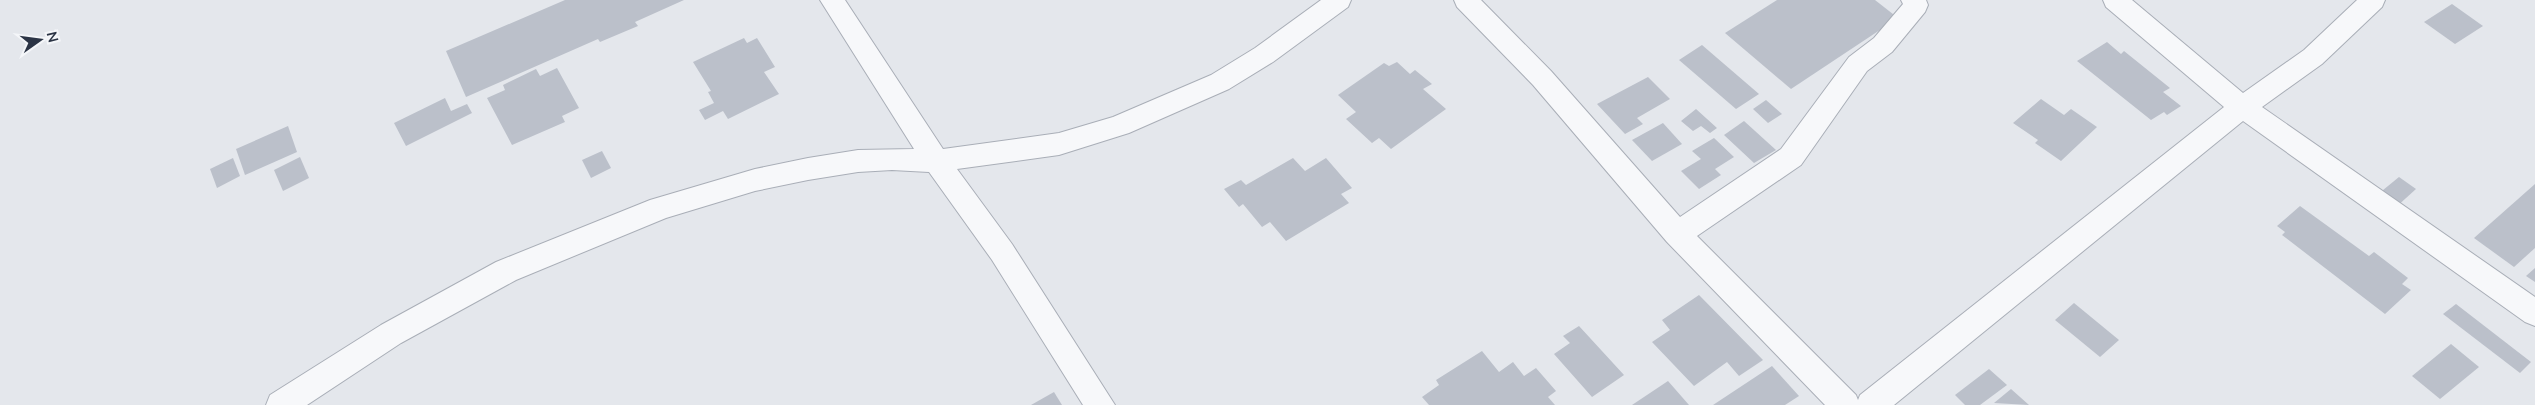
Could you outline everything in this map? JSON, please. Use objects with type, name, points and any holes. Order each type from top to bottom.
[{"type":"street","points":[[832,0],[936,161],[1002,252],[1100,405]]},
{"type":"street","points":[[281,405],[391,334],[506,271],[660,208],[755,180],[808,169],[858,161],[936,161],[1059,144],[1120,126],[1220,82],[1264,54],[1339,0]]},
{"type":"street","points":[[1466,0],[1542,78],[1677,234],[1845,405]]},
{"type":"street","points":[[1677,234],[1791,157],[1858,64],[1883,46],[1916,5],[1914,0]]},
{"type":"street","points":[[2114,0],[2242,107],[2535,313]]},
{"type":"street","points":[[1871,405],[2242,107],[2313,57],[2373,0]]},
{"type":"building","points":[[565,0],[684,0],[635,22],[638,26],[600,42],[598,39],[466,97],[446,51]]},
{"type":"building","points":[[1777,0],[1875,0],[1898,18],[1791,89],[1725,33]]},
{"type":"building","points":[[2452,4],[2483,26],[2455,44],[2424,22]]},
{"type":"building","points":[[744,38],[747,43],[757,38],[775,67],[764,72],[779,94],[728,119],[723,111],[705,120],[699,110],[714,103],[708,92],[711,91],[693,62]]},
{"type":"building","points":[[2107,42],[2121,54],[2124,51],[2170,88],[2163,92],[2181,106],[2167,115],[2164,112],[2151,120],[2077,61]]},
{"type":"building","points":[[1702,45],[1759,94],[1736,109],[1679,60]]},
{"type":"building","points":[[1397,62],[1410,74],[1415,70],[1432,84],[1423,89],[1446,109],[1391,149],[1379,138],[1372,143],[1346,119],[1356,112],[1338,95],[1384,63],[1389,66]]},
{"type":"building","points":[[557,68],[579,108],[562,116],[565,122],[512,145],[487,98],[505,90],[503,85],[536,69],[540,76]]},
{"type":"building","points":[[1648,77],[1670,99],[1637,118],[1643,124],[1625,134],[1597,104]]},
{"type":"building","points":[[445,98],[451,111],[467,104],[472,113],[406,146],[394,123]]},
{"type":"building","points":[[2041,99],[2064,115],[2071,109],[2097,127],[2061,161],[2035,143],[2038,140],[2013,123]]},
{"type":"building","points":[[1766,100],[1782,114],[1768,123],[1753,109]]},
{"type":"building","points":[[1696,109],[1717,128],[1710,133],[1701,126],[1693,131],[1681,121]]},
{"type":"building","points":[[1744,121],[1776,150],[1754,163],[1724,135]]},
{"type":"building","points":[[1663,123],[1682,144],[1652,161],[1632,140]]},
{"type":"building","points":[[288,126],[297,152],[245,175],[236,149]]},
{"type":"building","points":[[1714,138],[1734,157],[1715,169],[1721,175],[1699,189],[1681,171],[1701,159],[1692,151]]},
{"type":"building","points":[[602,151],[611,168],[591,178],[582,160]]},
{"type":"building","points":[[300,157],[309,178],[283,191],[274,170]]},
{"type":"building","points":[[233,158],[240,176],[217,188],[210,169]]},
{"type":"building","points":[[1293,158],[1305,171],[1326,158],[1352,188],[1341,194],[1349,203],[1286,241],[1270,222],[1262,227],[1243,204],[1239,207],[1224,189],[1241,180],[1246,185]]},
{"type":"building","points":[[2399,177],[2416,189],[2395,208],[2377,195]]},
{"type":"building","points":[[2535,184],[2535,248],[2514,267],[2474,238]]},
{"type":"building","points":[[2300,206],[2369,256],[2374,252],[2408,278],[2402,284],[2411,290],[2385,314],[2282,235],[2285,232],[2277,226]]},
{"type":"building","points":[[2535,268],[2535,282],[2526,276]]},
{"type":"building","points":[[1699,295],[1763,360],[1739,376],[1727,362],[1694,386],[1652,342],[1670,330],[1662,320]]},
{"type":"building","points":[[2074,303],[2119,340],[2100,357],[2055,320]]},
{"type":"building","points":[[2456,304],[2531,362],[2520,373],[2443,314]]},
{"type":"building","points":[[1579,326],[1624,375],[1592,397],[1554,354],[1570,343],[1563,336]]},
{"type":"building","points":[[2451,344],[2479,367],[2440,399],[2412,376]]},
{"type":"building","points":[[1482,351],[1499,372],[1513,362],[1524,376],[1536,368],[1556,391],[1548,397],[1555,405],[1429,405],[1422,397],[1439,385],[1436,380]]},
{"type":"building","points":[[1772,366],[1799,396],[1785,405],[1713,405]]},
{"type":"building","points":[[1989,369],[2007,385],[1980,405],[1965,405],[1955,395]]},
{"type":"building","points":[[1668,381],[1689,405],[1632,405]]},
{"type":"building","points":[[2011,389],[2029,405],[1994,403]]},
{"type":"building","points":[[1054,392],[1062,405],[1031,405]]}]
